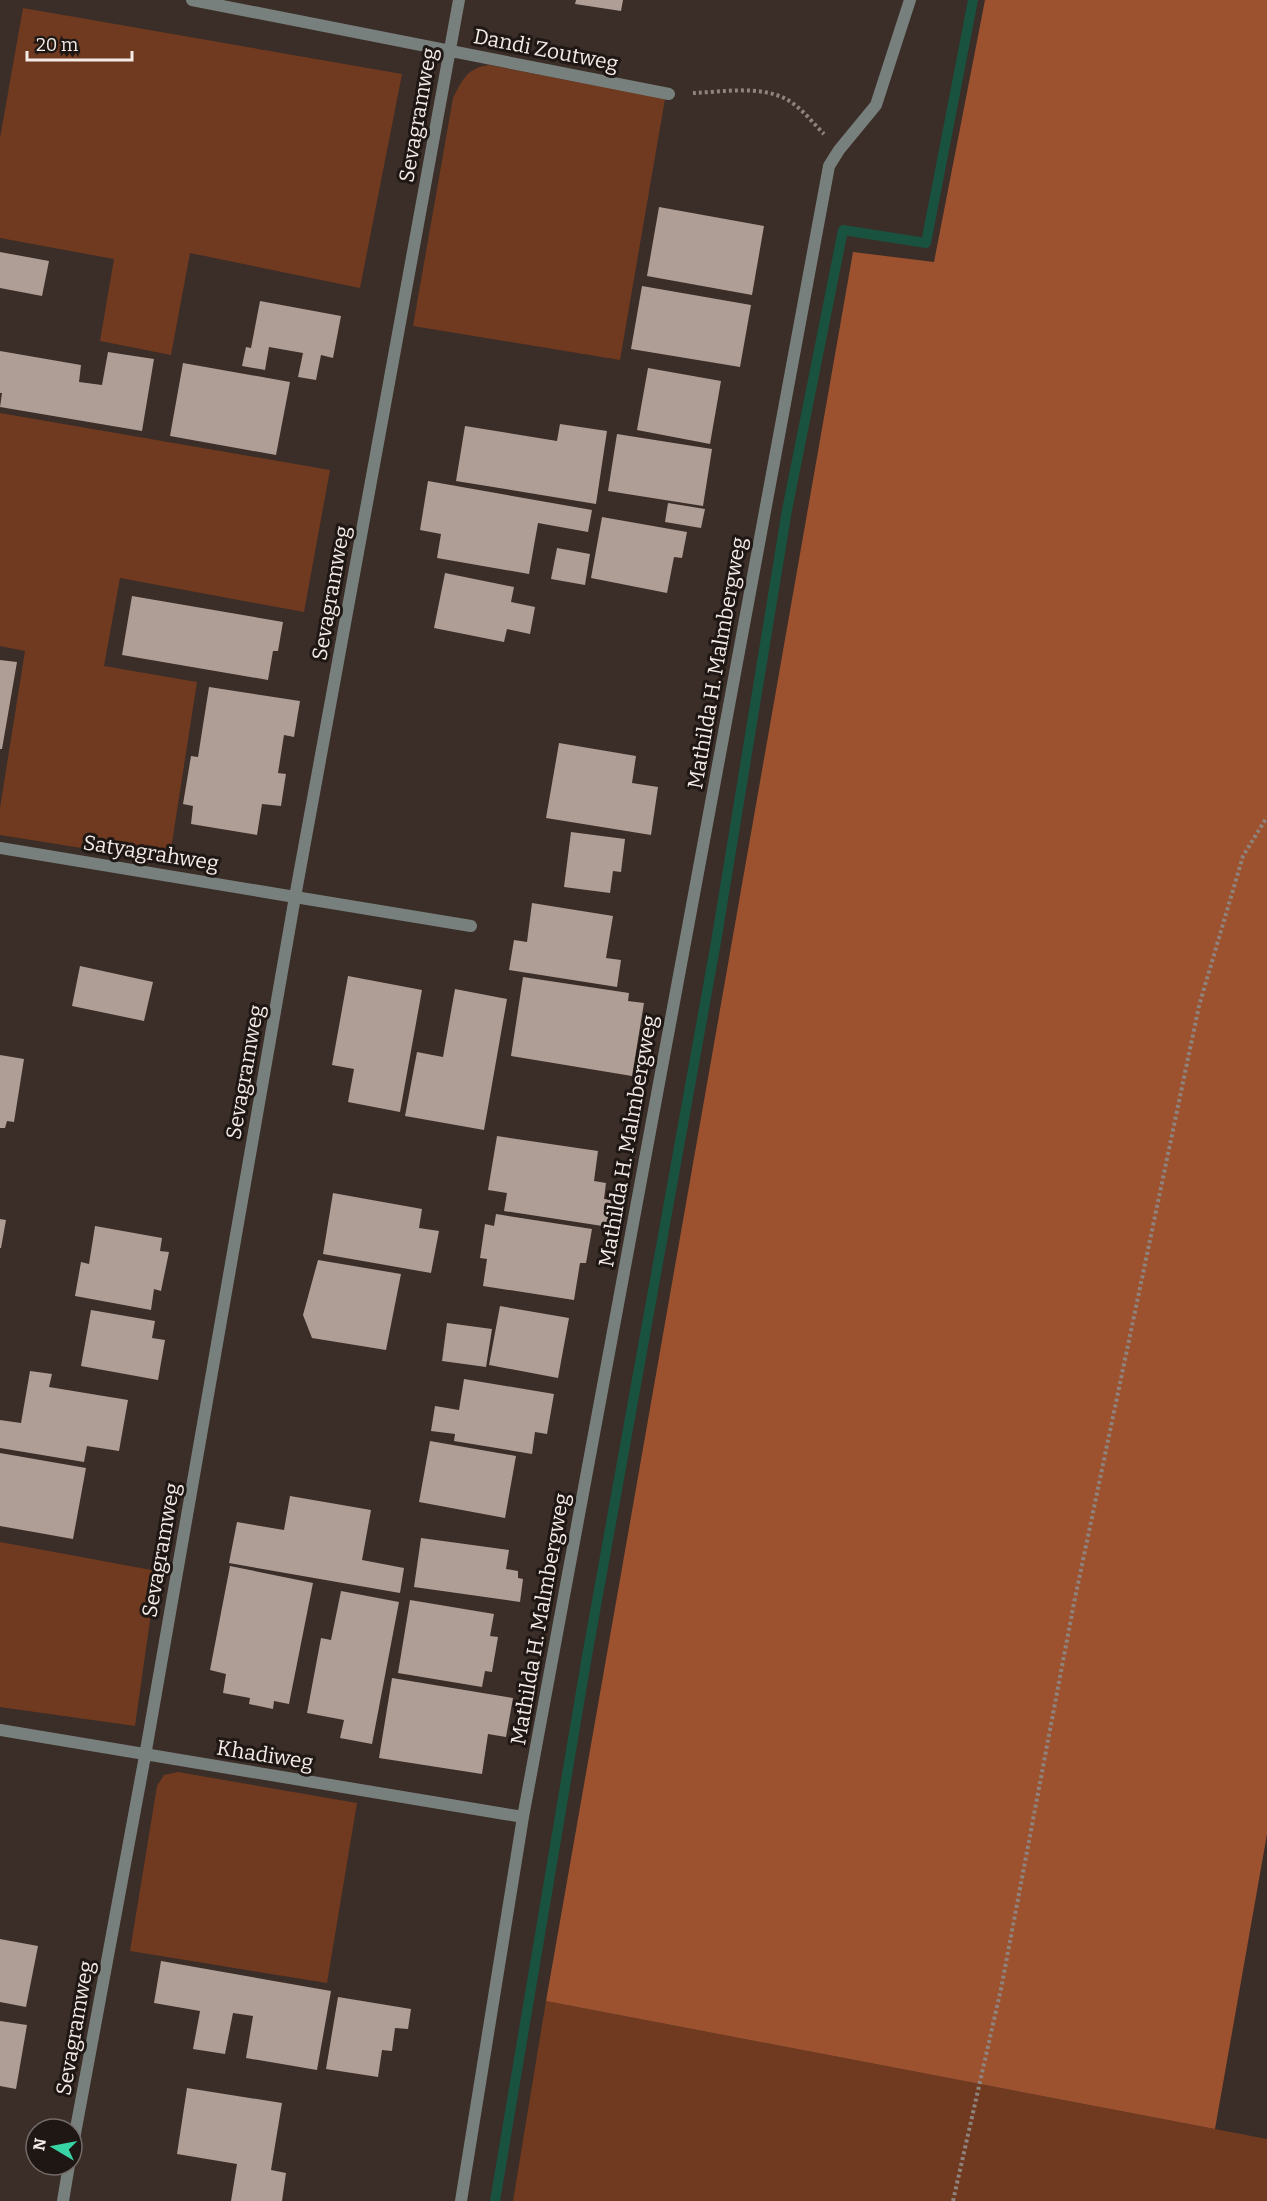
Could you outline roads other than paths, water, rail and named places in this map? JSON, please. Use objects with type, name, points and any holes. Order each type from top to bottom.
[{"type":"street","name":"Dandi Zoutweg","points":[[192,0],[669,94]]},
{"type":"street","name":"Sevagramweg","points":[[78,2117],[145,1756],[296,897],[459,0]]},
{"type":"street","name":"Mathilda H. Malmbergweg","points":[[461,2201],[523,1817],[829,166],[838,150],[876,105],[910,0]]},
{"type":"street","name":"Satyagrahweg","points":[[0,848],[471,926]]},
{"type":"street","name":"Khadiweg","points":[[0,1730],[145,1756],[523,1817]]},
{"type":"street","points":[[63,2201],[67,2177]]},
{"type":"waterway","points":[[495,2201],[587,1656],[716,942],[787,510],[843,230],[926,243],[973,0]]}]
